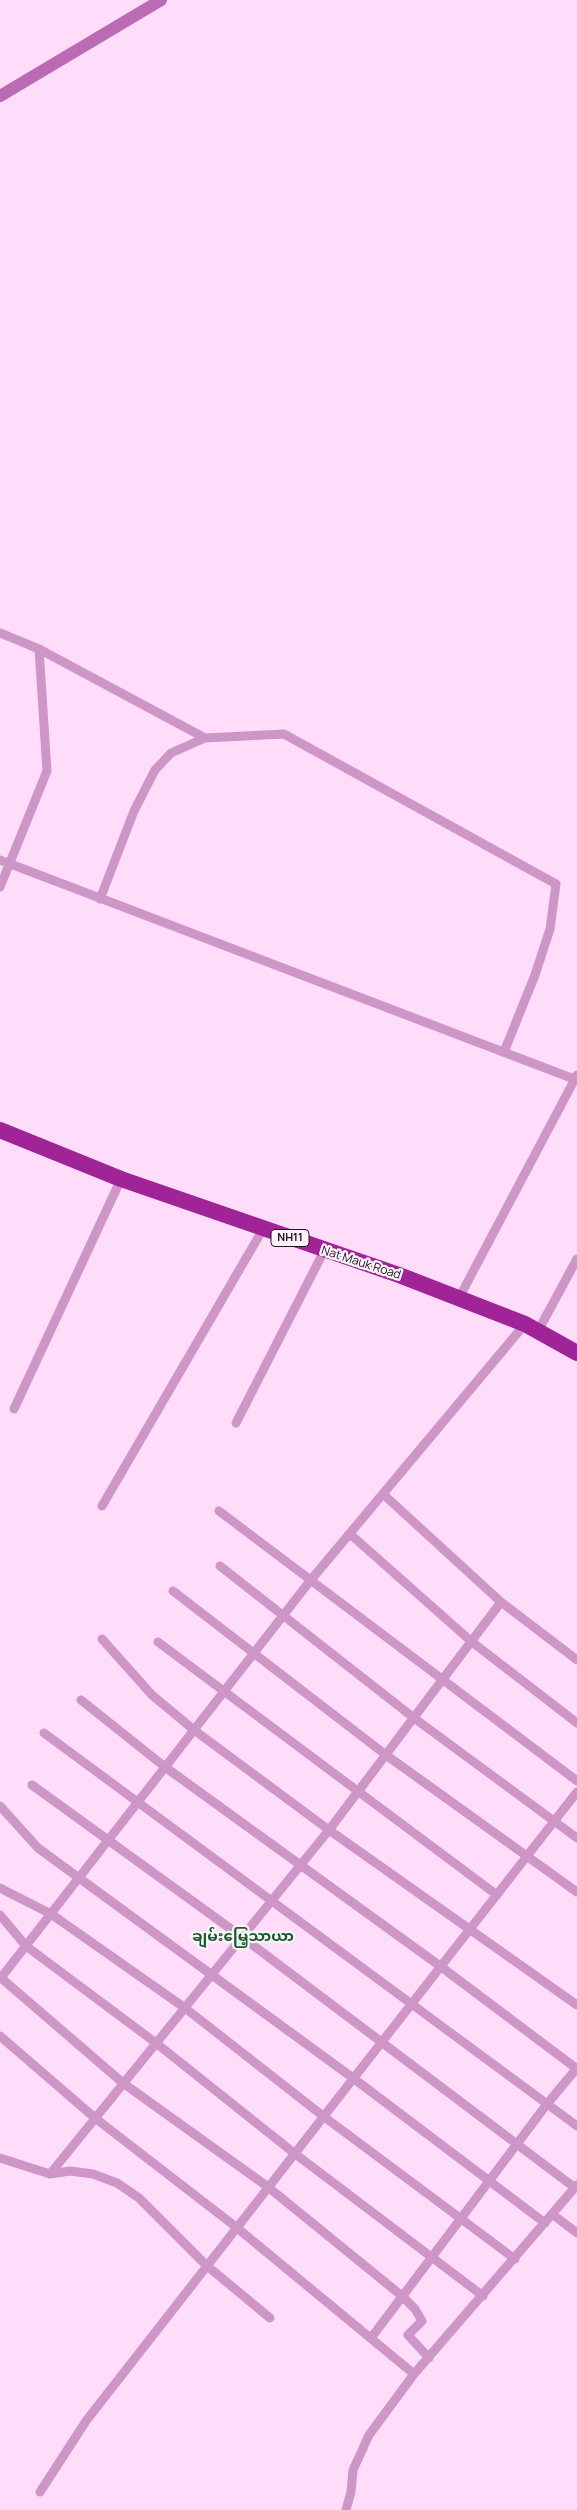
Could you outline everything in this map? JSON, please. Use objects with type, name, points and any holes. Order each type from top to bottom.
[{"type":"highway","name":"Nat Mauk Road","points":[[0,1130],[121,1179],[324,1251],[399,1275],[531,1328],[577,1353]]},
{"type":"street","points":[[0,96],[161,0]]},
{"type":"street","points":[[0,632],[39,649],[205,738]]},
{"type":"street","points":[[0,887],[5,862],[47,771],[39,649]]},
{"type":"street","points":[[100,899],[134,811],[155,770],[171,753],[205,738],[284,734],[556,884],[550,929],[535,975],[504,1052]]},
{"type":"street","points":[[5,862],[504,1052],[576,1077],[458,1298]]},
{"type":"street","points":[[14,1409],[121,1179]]},
{"type":"street","points":[[102,1506],[263,1229]]},
{"type":"street","points":[[236,1423],[324,1251]]},
{"type":"street","points":[[429,2358],[408,2335],[422,2321],[415,2309],[402,2296],[268,2187],[123,2083],[0,1978],[310,1581],[383,1494],[531,1328],[577,1259]]},
{"type":"street","points":[[383,1494],[501,1602],[577,1660]]},
{"type":"street","points":[[219,1511],[577,1781]]},
{"type":"street","points":[[350,1534],[472,1642],[577,1723]]},
{"type":"street","points":[[220,1566],[414,1718],[577,1838]]},
{"type":"street","points":[[173,1591],[386,1755],[577,1892]]},
{"type":"street","points":[[50,2174],[329,1830],[501,1602]]},
{"type":"street","points":[[102,1639],[152,1695],[194,1730],[329,1830],[577,2005]]},
{"type":"street","points":[[158,1642],[497,1894]]},
{"type":"street","points":[[82,1700],[165,1767],[440,1966],[577,2069],[517,2143],[371,2338]]},
{"type":"street","points":[[44,1732],[577,2126]]},
{"type":"street","points":[[32,1785],[107,1842],[242,1937],[576,2186],[414,2374],[369,2436],[353,2470],[351,2492],[346,2510]]},
{"type":"street","points":[[40,2492],[86,2421],[577,1792]]},
{"type":"street","points":[[0,1806],[38,1848],[353,2078],[545,2223]]},
{"type":"street","points":[[0,1888],[50,1914],[185,2008],[323,2116],[514,2259]]},
{"type":"street","points":[[0,1915],[26,1946],[156,2043],[294,2153],[483,2296]]},
{"type":"street","points":[[0,2036],[95,2118],[236,2227],[414,2374]]},
{"type":"street","points":[[0,2158],[50,2174],[70,2171],[93,2174],[118,2183],[139,2198],[206,2265],[270,2318]]},
{"type":"street","points":[[552,2214],[577,2233]]},
{"type":"district","name":"ချမ်းမြေ့သာယာ","points":[[243,1937]]}]
